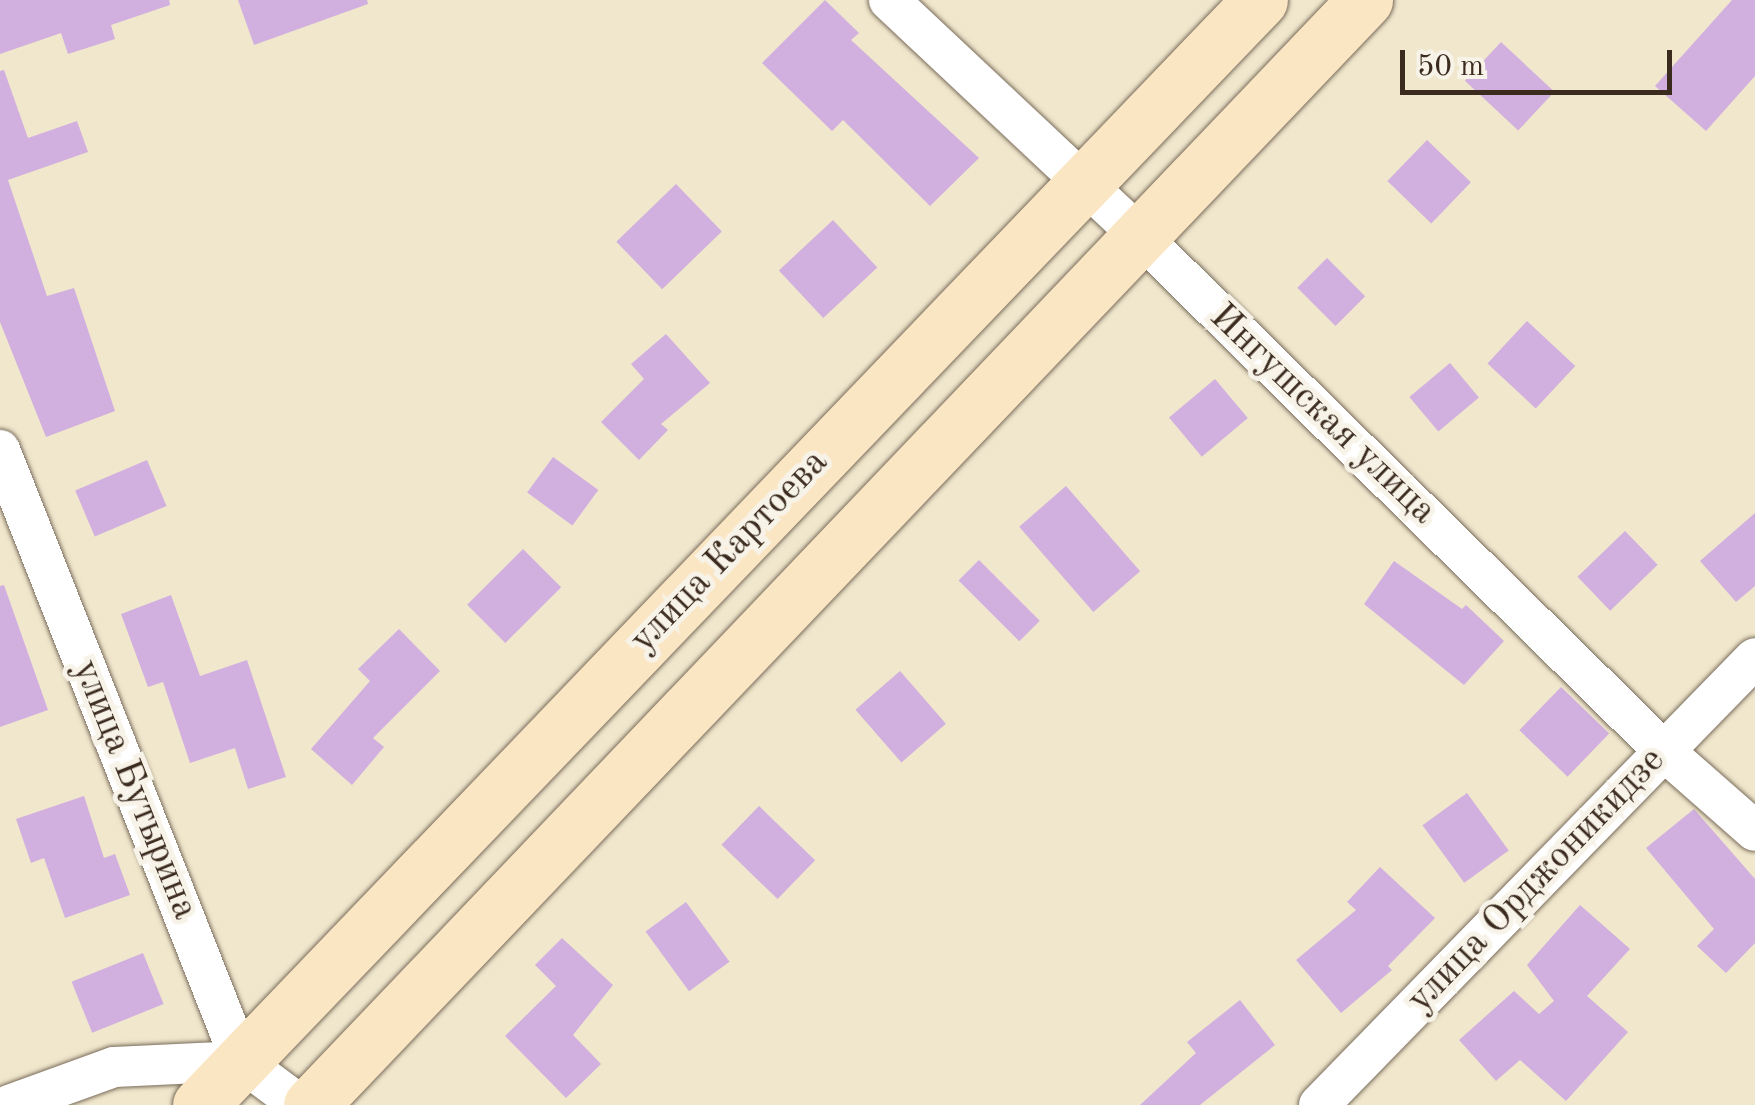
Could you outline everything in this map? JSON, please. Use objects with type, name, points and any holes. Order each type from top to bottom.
[{"type":"main road","name":"улица Картоева","points":[[200,1105],[1260,0]]},
{"type":"main road","name":"улица Картоева","points":[[311,1105],[1365,0]]},
{"type":"street","name":"Ингушская улица","points":[[889,0],[1138,234],[1664,751],[1755,831]]},
{"type":"street","name":"улица Бутырина","points":[[0,450],[11,512],[241,1062]]},
{"type":"street","name":"улица Орджоникидзе","points":[[1318,1105],[1755,658]]},
{"type":"street","points":[[9,1105],[114,1067],[241,1062],[300,1105]]},
{"type":"building","points":[[0,0],[169,0],[170,5],[111,25],[115,39],[68,54],[61,33],[0,54]]},
{"type":"building","points":[[238,0],[367,0],[368,4],[254,45]]},
{"type":"building","points":[[825,0],[859,33],[851,40],[979,158],[930,206],[843,120],[832,131],[762,63]]},
{"type":"building","points":[[1732,0],[1755,0],[1755,76],[1706,131],[1655,86]]},
{"type":"building","points":[[1501,42],[1554,92],[1518,131],[1465,81]]},
{"type":"building","points":[[4,70],[28,138],[77,121],[88,152],[8,180],[47,296],[74,288],[115,411],[46,437],[0,322],[0,71]]},
{"type":"building","points":[[1427,140],[1471,182],[1431,223],[1387,181]]},
{"type":"building","points":[[676,184],[722,231],[662,289],[616,242]]},
{"type":"building","points":[[833,220],[877,268],[823,318],[779,270]]},
{"type":"building","points":[[1327,258],[1365,296],[1335,326],[1297,288]]},
{"type":"building","points":[[1527,321],[1575,366],[1536,408],[1487,363]]},
{"type":"building","points":[[666,334],[710,383],[661,424],[668,430],[639,460],[601,422],[644,379],[631,364]]},
{"type":"building","points":[[1450,363],[1479,397],[1438,432],[1409,397]]},
{"type":"building","points":[[1215,379],[1248,418],[1202,457],[1169,418]]},
{"type":"building","points":[[553,457],[598,490],[572,526],[527,493]]},
{"type":"building","points":[[147,460],[167,506],[95,537],[75,490]]},
{"type":"building","points":[[1066,486],[1140,571],[1093,612],[1019,527]]},
{"type":"building","points":[[1755,513],[1755,586],[1736,602],[1700,561]]},
{"type":"building","points":[[1625,531],[1658,565],[1610,611],[1578,577]]},
{"type":"building","points":[[523,549],[561,587],[505,643],[467,605]]},
{"type":"building","points":[[979,560],[1040,621],[1019,641],[958,581]]},
{"type":"building","points":[[1394,561],[1462,609],[1466,605],[1504,641],[1464,685],[1364,604]]},
{"type":"building","points":[[4,585],[48,710],[0,727],[0,586]]},
{"type":"building","points":[[171,595],[200,676],[247,660],[286,777],[248,789],[235,748],[190,763],[163,682],[148,687],[121,614]]},
{"type":"building","points":[[399,629],[440,671],[373,738],[384,747],[352,785],[311,749],[370,681],[358,669]]},
{"type":"building","points":[[900,671],[946,724],[901,763],[855,710]]},
{"type":"building","points":[[1561,687],[1609,734],[1568,777],[1519,730]]},
{"type":"building","points":[[1467,793],[1509,850],[1464,883],[1423,825]]},
{"type":"building","points":[[84,796],[104,858],[115,854],[130,895],[65,918],[44,858],[31,863],[16,819]]},
{"type":"building","points":[[759,806],[815,860],[778,899],[721,845]]},
{"type":"building","points":[[1694,809],[1755,879],[1755,943],[1726,973],[1697,946],[1714,929],[1646,848]]},
{"type":"building","points":[[1380,867],[1435,918],[1388,966],[1392,970],[1341,1013],[1296,960],[1356,910],[1347,902]]},
{"type":"building","points":[[686,902],[729,962],[689,991],[646,931]]},
{"type":"building","points":[[1580,905],[1630,949],[1587,996],[1628,1032],[1566,1101],[1520,1060],[1496,1081],[1459,1040],[1514,991],[1539,1014],[1554,1001],[1527,965]]},
{"type":"building","points":[[562,938],[613,985],[573,1035],[601,1064],[566,1098],[505,1036],[556,986],[535,965]]},
{"type":"building","points":[[143,953],[164,1004],[92,1033],[72,982]]},
{"type":"building","points":[[1240,1000],[1275,1045],[1200,1105],[1140,1105],[1196,1053],[1187,1042]]}]
